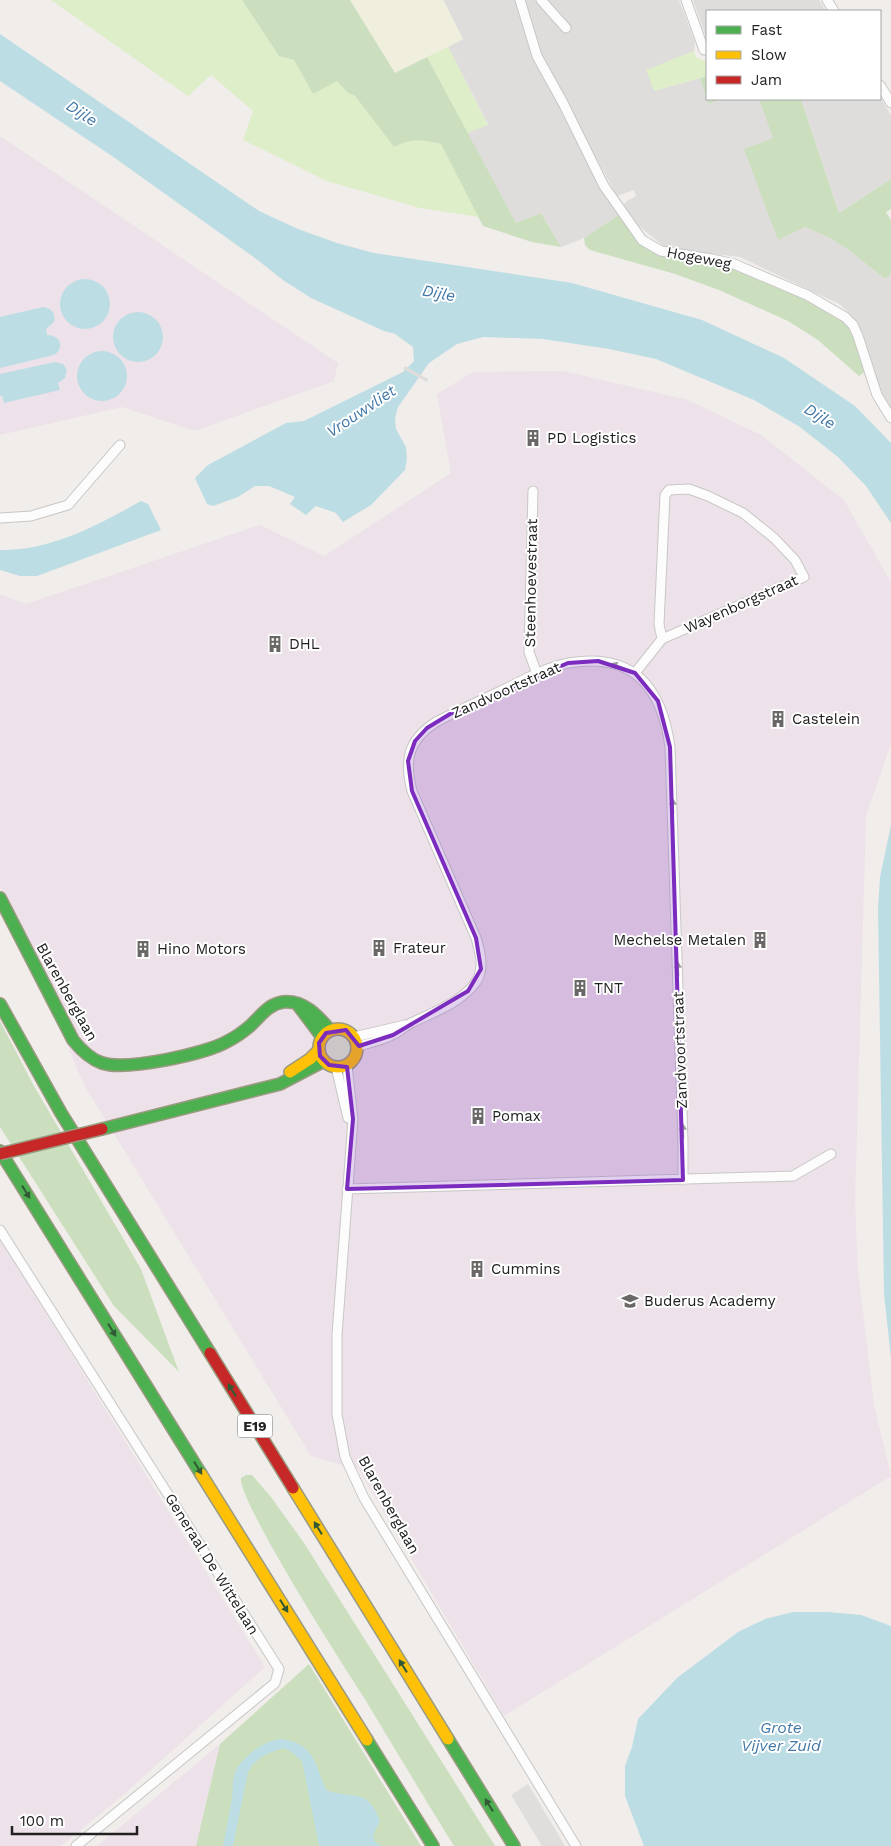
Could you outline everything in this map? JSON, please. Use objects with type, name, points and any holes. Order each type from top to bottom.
[{"type":"main road","name":"Blarenberglaan","points":[[0,898],[73,1040],[80,1050],[98,1062],[122,1066],[210,1049],[238,1035],[276,1004],[283,1002],[305,1006],[313,1010],[326,1034]]},
{"type":"main road","name":"E19","points":[[0,1004],[61,1112],[514,1846]]},
{"type":"main road","points":[[262,1088],[310,1059],[319,1050],[326,1034],[341,1029],[346,1030],[356,1042],[355,1058],[341,1066],[324,1061],[280,1084],[102,1129],[0,1152],[433,1846]]},
{"type":"main road","points":[[319,1050],[324,1061]]},
{"type":"street","name":"Hogeweg","points":[[520,0],[537,56],[563,102],[604,186],[642,240],[660,251],[734,264],[807,295],[845,317],[853,325],[877,395],[891,418]]},
{"type":"street","points":[[541,0],[566,28]]},
{"type":"street","points":[[686,0],[704,50]]},
{"type":"street","points":[[881,87],[891,103]]},
{"type":"street","points":[[0,518],[31,516],[68,505],[120,445]]},
{"type":"street","name":"Wayenborgstraat","points":[[635,673],[662,639],[804,578],[795,560],[774,538],[743,513],[689,489],[669,490],[664,495],[659,624],[662,639]]},
{"type":"street","name":"Steenhoevestraat","points":[[533,491],[529,652],[536,674]]},
{"type":"street","name":"Zandvoortstraat","points":[[356,1042],[408,1025],[444,1008],[468,991],[476,981],[481,970],[481,955],[476,938],[412,791],[408,776],[410,750],[420,734],[436,722],[536,674],[568,663],[598,661],[616,664],[635,673],[648,686],[658,701],[667,725],[670,747],[683,1123],[683,1180]]},
{"type":"street","name":"Blarenberglaan","points":[[341,1066],[339,1078],[350,1133],[336,1375],[337,1414],[345,1457],[364,1498],[576,1846]]},
{"type":"street","points":[[347,1189],[793,1176],[831,1154]]},
{"type":"street","name":"Generaal De Wittelaan","points":[[0,1230],[279,1669],[275,1683],[76,1846]]},
{"type":"highlighted area","points":[[598,661],[635,673],[658,701],[670,747],[683,1180],[347,1189],[353,1119],[347,1067],[329,1065],[320,1056],[319,1043],[326,1033],[346,1030],[359,1046],[393,1035],[468,991],[481,969],[476,938],[412,791],[408,761],[415,741],[427,728],[450,714],[568,663]]},
{"type":"shaded area","points":[[443,0],[517,0],[530,44],[620,214],[584,238],[561,247],[541,213],[516,223],[467,133],[488,124],[448,47],[463,39]]},
{"type":"shaded area","points":[[522,0],[679,0],[695,42],[694,51],[647,70],[654,91],[700,78],[708,104],[720,100],[759,100],[774,138],[745,149],[779,239],[805,227],[830,238],[850,251],[885,279],[891,274],[891,410],[878,385],[863,334],[854,319],[841,305],[740,257],[666,248],[640,227],[623,205],[636,196],[634,190],[617,196],[542,59]]},
{"type":"shaded area","points":[[693,0],[819,0],[825,10],[706,10],[706,37]]},
{"type":"shaded area","points":[[881,99],[891,115],[891,179],[839,213],[801,100]]},
{"type":"shaded area","points":[[0,136],[338,363],[334,381],[195,431],[122,407],[0,435]]},
{"type":"shaded area","points":[[563,371],[688,400],[761,435],[844,500],[891,582],[891,744],[866,816],[855,1202],[858,1270],[874,1405],[891,1476],[504,1716],[359,1470],[311,1456],[84,1085],[0,887],[0,594],[26,604],[260,525],[324,556],[451,473],[437,394],[473,372]]},
{"type":"shaded area","points":[[0,1239],[265,1667],[122,1796],[61,1846],[0,1846]]},
{"type":"shaded area","points":[[220,1744],[196,1846],[97,1846]]},
{"type":"shaded area","points":[[528,1784],[565,1846],[542,1846],[511,1795]]},
{"type":"green space","points":[[51,0],[242,0],[279,56],[294,60],[313,94],[337,80],[348,93],[355,96],[394,147],[407,142],[417,141],[441,144],[479,217],[420,208],[327,181],[243,140],[253,111],[211,75],[188,96]]},
{"type":"green space","points":[[242,0],[350,0],[395,73],[427,57],[516,223],[541,213],[561,247],[532,242],[483,226],[441,144],[417,141],[407,142],[394,147],[355,96],[348,93],[337,81],[313,94],[294,60],[279,56]]},
{"type":"green space","points":[[350,0],[443,0],[463,39],[395,73]]},
{"type":"green space","points":[[448,47],[488,125],[467,133],[427,57]]},
{"type":"green space","points":[[694,51],[696,57],[706,60],[706,76],[654,91],[646,70]]},
{"type":"green space","points":[[706,76],[706,98],[700,78]]},
{"type":"green space","points":[[707,100],[720,100],[708,104]]},
{"type":"green space","points":[[759,100],[801,100],[839,213],[891,179],[891,209],[886,212],[891,220],[891,274],[885,279],[850,251],[830,238],[805,227],[778,240],[744,149],[773,138]]},
{"type":"green space","points":[[620,214],[642,243],[724,263],[807,298],[837,315],[851,328],[866,371],[859,376],[818,340],[788,321],[719,290],[675,274],[590,250],[585,245],[584,238]]},
{"type":"green space","points":[[0,1021],[34,1086],[141,1269],[179,1372],[114,1306],[0,1127]]},
{"type":"green space","points":[[339,1036],[344,1037],[350,1043],[350,1053],[344,1059],[339,1060],[334,1059],[328,1053],[327,1048],[328,1043],[334,1037]]},
{"type":"green space","points":[[246,1475],[252,1475],[271,1497],[304,1543],[495,1846],[454,1846],[273,1549],[244,1492],[241,1478]]},
{"type":"green space","points":[[309,1664],[421,1846],[196,1846],[220,1744]]},
{"type":"water","points":[[0,34],[259,211],[298,229],[337,243],[374,253],[572,283],[702,320],[784,358],[855,406],[891,443],[891,523],[866,486],[838,457],[800,427],[754,400],[656,359],[609,349],[543,339],[483,337],[457,344],[429,363],[398,407],[395,418],[396,429],[406,447],[407,459],[405,470],[371,505],[343,522],[336,513],[316,506],[306,515],[290,504],[295,497],[269,486],[255,486],[238,497],[213,506],[207,504],[195,478],[208,465],[286,423],[304,421],[403,372],[414,361],[413,347],[395,334],[384,331],[311,298],[283,280],[112,156],[0,81]]},
{"type":"water","points":[[85,279],[95,281],[103,286],[108,294],[110,304],[108,314],[103,322],[95,327],[85,329],[75,327],[67,322],[62,314],[60,304],[62,294],[67,286],[75,281]]},
{"type":"water","points":[[43,307],[51,310],[54,314],[54,322],[46,329],[47,335],[58,339],[60,349],[54,355],[0,368],[0,317]]},
{"type":"water","points":[[138,312],[148,314],[156,319],[161,327],[163,337],[161,347],[156,355],[148,360],[138,362],[128,360],[120,355],[115,347],[113,337],[115,327],[120,319],[128,314]]},
{"type":"water","points":[[102,351],[112,353],[120,358],[125,366],[127,376],[125,386],[120,394],[112,399],[102,401],[92,399],[84,394],[79,386],[77,376],[79,366],[84,358],[92,353]]},
{"type":"water","points":[[55,362],[63,364],[67,370],[65,378],[58,383],[60,390],[4,403],[2,396],[0,396],[0,374]]},
{"type":"water","points":[[141,501],[148,504],[161,530],[37,576],[20,576],[0,570],[0,550],[37,546],[74,535]]},
{"type":"water","points":[[891,825],[891,1358],[884,1294],[878,909],[880,877]]},
{"type":"water","name":"Grote Vijver Zuid","points":[[793,1612],[828,1612],[861,1615],[891,1626],[891,1846],[644,1846],[625,1796],[625,1766],[632,1747],[638,1719],[677,1678],[738,1632],[765,1619]]},
{"type":"water","points":[[281,1739],[292,1741],[307,1750],[316,1763],[326,1790],[358,1796],[370,1803],[380,1821],[373,1835],[375,1842],[381,1846],[319,1846],[302,1761],[283,1748],[264,1755],[253,1764],[248,1772],[233,1846],[223,1846],[232,1799],[233,1779],[237,1770],[246,1757],[260,1747]]},
{"type":"pier","points":[[405,366],[428,379],[427,382],[403,369]]},
{"type":"traffic: fast","points":[[0,898],[73,1040],[86,1054],[102,1063],[113,1065],[147,1063],[185,1056],[217,1046],[234,1038],[273,1005],[283,1002],[304,1006],[315,1014],[330,1030]]},
{"type":"traffic: fast","points":[[0,1004],[61,1113],[210,1353]]},
{"type":"traffic: fast","points":[[298,1005],[322,1037]]},
{"type":"traffic: fast","points":[[102,1129],[280,1084],[324,1061]]},
{"type":"traffic: fast","points":[[0,1151],[201,1474]]},
{"type":"traffic: fast","points":[[448,1739],[514,1846]]},
{"type":"traffic: fast","points":[[367,1740],[433,1846]]},
{"type":"traffic: slow","points":[[338,1029],[352,1034],[357,1048],[352,1062],[338,1067],[324,1062],[319,1048],[324,1034],[338,1029]]},
{"type":"traffic: slow","points":[[290,1072],[310,1059],[319,1050]]},
{"type":"traffic: slow","points":[[201,1474],[367,1740]]},
{"type":"traffic: slow","points":[[293,1488],[448,1739]]},
{"type":"traffic: jam","points":[[0,1154],[102,1129]]},
{"type":"traffic: jam","points":[[210,1353],[293,1488]]},
{"type":"place","name":"PD Logistics","points":[[533,438]]},
{"type":"place","name":"DHL","points":[[275,644]]},
{"type":"place","name":"Castelein","points":[[778,719]]},
{"type":"place","name":"Mechelse Metalen","points":[[760,940]]},
{"type":"place","name":"Frateur","points":[[379,948]]},
{"type":"place","name":"Hino Motors","points":[[143,949]]},
{"type":"place","name":"TNT","points":[[580,988]]},
{"type":"place","name":"Pomax","points":[[478,1116]]},
{"type":"place","name":"Cummins","points":[[477,1269]]},
{"type":"place","name":"Buderus Academy","points":[[630,1301]]},
{"type":"water label","name":"Dijle","points":[[82,113]]},
{"type":"water label","name":"Dijle","points":[[439,293]]},
{"type":"water label","name":"Vrouwvliet","points":[[361,411]]},
{"type":"water label","name":"Dijle","points":[[820,416]]}]
